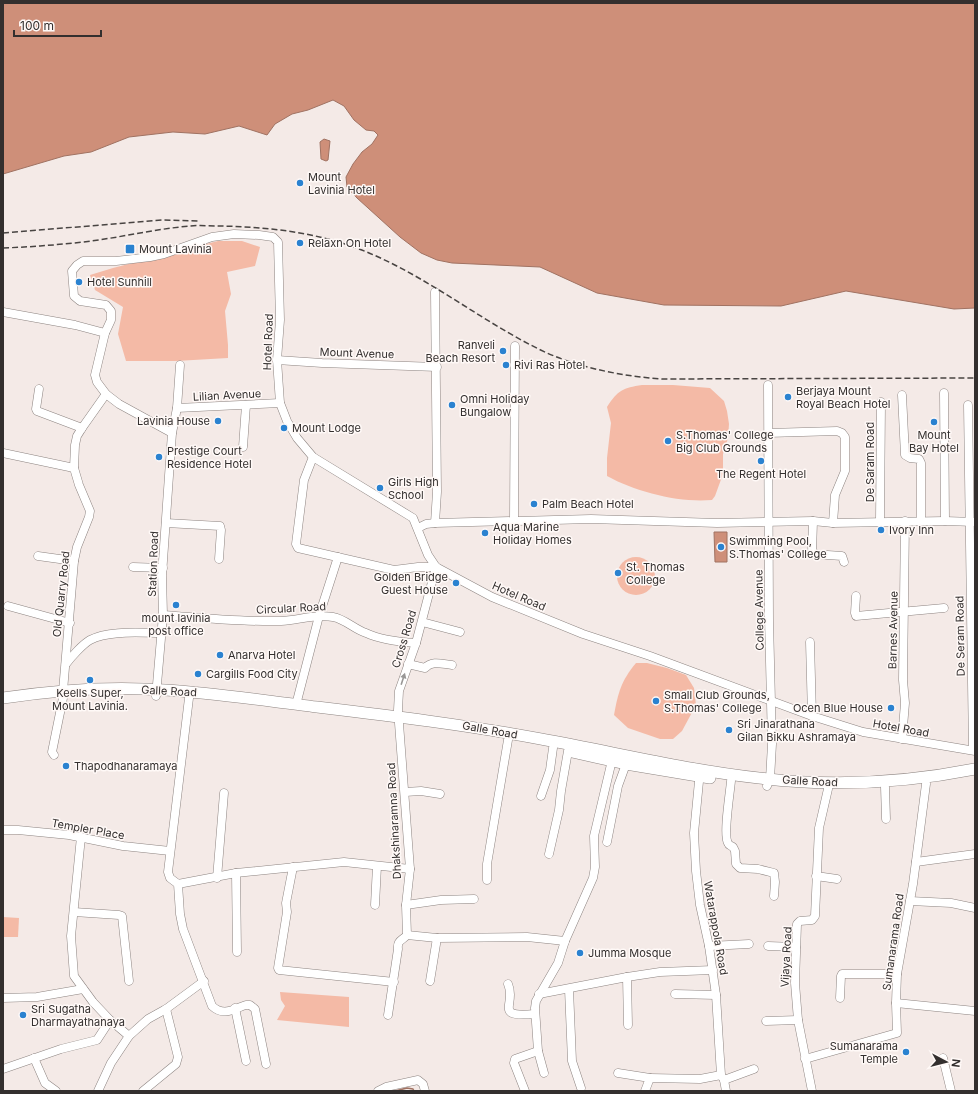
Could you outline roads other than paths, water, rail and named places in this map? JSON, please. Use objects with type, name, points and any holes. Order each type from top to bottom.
[{"type":"highway","name":"Galle Road","points":[[157,693],[189,698],[400,721],[452,723],[613,757],[700,773],[731,781],[867,782],[926,777],[975,769]]},
{"type":"highway","name":"Galle Road","points":[[3,698],[157,693],[213,694],[400,721],[568,751],[613,757],[626,764],[768,782],[804,789],[885,787],[926,784],[975,776]]},
{"type":"highway","name":"Galle Road","points":[[3,704],[63,695]]},
{"type":"street","name":"Hotel Road","points":[[105,333],[111,320],[111,311],[106,305],[80,301],[74,296],[72,272],[77,265],[83,262],[150,258],[212,237],[234,234],[273,237],[278,242],[280,320],[277,360],[280,403],[287,421],[297,438],[313,457],[410,516],[415,522],[428,555],[436,567],[492,597],[583,634],[650,656],[812,716],[863,732],[902,740],[974,750]]},
{"type":"street","points":[[435,292],[437,492],[435,523]]},
{"type":"street","points":[[3,313],[75,325],[105,333],[95,375],[97,382],[106,394],[119,404],[172,433]]},
{"type":"street","points":[[514,520],[515,346]]},
{"type":"street","name":"Mount Avenue","points":[[277,360],[436,367]]},
{"type":"street","name":"Station Road","points":[[157,693],[163,615],[163,568],[172,433],[177,408],[180,365]]},
{"type":"street","name":"College Avenue","points":[[768,385],[769,620],[772,702],[772,744],[768,782]]},
{"type":"street","points":[[39,389],[37,411],[82,428]]},
{"type":"street","points":[[944,393],[945,521]]},
{"type":"street","name":"Old Quarry Road","points":[[54,755],[52,752],[63,695],[74,561],[77,547],[90,511],[79,485],[74,468],[75,445],[77,436],[106,394]]},
{"type":"street","points":[[902,395],[905,455],[910,458],[919,459],[921,463],[921,521]]},
{"type":"street","name":"De Saram Road","points":[[880,522],[881,402]]},
{"type":"street","name":"Lilian Avenue","points":[[177,408],[280,403]]},
{"type":"street","name":"De Seram Road","points":[[968,404],[972,522],[974,750]]},
{"type":"street","points":[[243,447],[246,405]]},
{"type":"street","points":[[768,433],[837,431],[842,433],[845,437],[845,471],[835,495],[833,523]]},
{"type":"street","points":[[3,453],[74,468]]},
{"type":"street","points":[[313,457],[304,480],[296,544],[298,548],[394,570],[418,566],[436,567]]},
{"type":"street","points":[[418,528],[426,524],[435,523],[591,519],[833,523],[905,521],[972,522]]},
{"type":"street","name":"Barnes Avenue","points":[[902,740],[905,703],[903,680],[905,521]]},
{"type":"street","points":[[813,522],[812,553],[842,556],[844,562]]},
{"type":"street","points":[[166,523],[220,526],[219,559]]},
{"type":"street","points":[[38,556],[74,561]]},
{"type":"street","points":[[297,701],[319,616],[338,557]]},
{"type":"street","points":[[132,567],[163,568]]},
{"type":"street","name":"Cross Road","points":[[400,721],[398,710],[399,691],[416,643],[436,567]]},
{"type":"street","points":[[856,596],[855,613],[856,616],[862,617],[905,611],[944,608]]},
{"type":"street","points":[[8,606],[70,623]]},
{"type":"street","name":"Circular Road","points":[[163,615],[257,621],[284,621],[319,616],[332,617],[341,620],[366,634],[416,643]]},
{"type":"street","points":[[422,622],[460,632]]},
{"type":"street","points":[[66,664],[89,641],[100,636],[115,634],[161,633]]},
{"type":"street","points":[[810,642],[812,716]]},
{"type":"street","points":[[408,664],[422,668],[425,668],[433,662],[452,665]]},
{"type":"street","points":[[189,698],[170,851],[168,872],[170,878],[178,884],[236,874],[344,862],[410,869]]},
{"type":"street","name":"Dhakshinaramna Road","points":[[400,721],[410,869],[406,905],[407,935]]},
{"type":"street","points":[[487,880],[487,864],[508,740]]},
{"type":"street","points":[[541,796],[550,770],[553,748]]},
{"type":"street","points":[[549,854],[559,810],[568,751]]},
{"type":"street","points":[[544,1072],[538,1051],[535,1008],[539,994],[558,963],[565,941],[593,878],[595,867],[594,836],[613,757]]},
{"type":"street","points":[[607,842],[618,786],[626,764]]},
{"type":"street","name":"Watarappola Road","points":[[700,773],[694,833],[696,871],[700,905],[713,970],[722,1078],[726,1091]]},
{"type":"street","points":[[731,781],[727,842],[729,845],[733,846],[736,864],[740,868],[758,869],[774,873],[774,896]]},
{"type":"street","name":"Sumanarama Road","points":[[805,1059],[896,1033],[897,974],[916,862],[926,784]]},
{"type":"street","points":[[885,787],[886,819]]},
{"type":"street","name":"Vijaya Road","points":[[812,1091],[798,1020],[795,983],[797,924],[800,921],[812,920],[815,916],[819,828],[828,789]]},
{"type":"street","points":[[405,792],[421,791],[440,794]]},
{"type":"street","points":[[217,878],[224,793]]},
{"type":"street","name":"Templer Place","points":[[3,830],[69,835],[123,846],[170,851]]},
{"type":"street","points":[[81,837],[71,936],[74,976],[93,1002],[110,1020],[129,1036]]},
{"type":"street","points":[[916,862],[975,854]]},
{"type":"street","points":[[374,905],[377,866]]},
{"type":"street","points":[[293,867],[286,903],[287,912],[278,968],[279,970],[394,982]]},
{"type":"street","points":[[236,874],[237,952]]},
{"type":"street","points":[[816,876],[837,879]]},
{"type":"street","points":[[178,884],[180,914],[183,929],[204,981],[212,1006],[218,1011],[224,1013],[246,1005],[250,1005],[255,1009],[266,1064]]},
{"type":"street","points":[[406,905],[441,900],[474,899]]},
{"type":"street","points":[[910,901],[951,903],[975,908]]},
{"type":"street","points":[[74,912],[122,916],[129,982]]},
{"type":"street","points":[[388,1015],[394,982],[398,944],[399,941],[407,935],[438,938],[527,937],[565,941]]},
{"type":"street","points":[[430,981],[438,938]]},
{"type":"street","points":[[709,946],[749,944]]},
{"type":"street","points":[[768,946],[796,947]]},
{"type":"street","points":[[539,994],[660,972],[713,970]]},
{"type":"street","points":[[840,998],[840,976],[842,974],[897,974]]},
{"type":"street","points":[[627,977],[628,1024]]},
{"type":"street","points":[[98,1091],[111,1063],[129,1036],[148,1019],[204,981]]},
{"type":"street","points":[[508,984],[510,1002],[508,1010],[513,1014],[535,1014]]},
{"type":"street","points":[[3,998],[37,997],[83,989]]},
{"type":"street","points":[[569,989],[572,1060],[581,1088]]},
{"type":"street","points":[[676,994],[716,995]]},
{"type":"street","points":[[896,1003],[975,1011]]},
{"type":"street","points":[[143,1091],[178,1061],[166,1008]]},
{"type":"street","points":[[235,1008],[246,1061]]},
{"type":"street","points":[[3,1069],[60,1049],[97,1040],[110,1020]]},
{"type":"street","points":[[766,1021],[798,1020]]},
{"type":"street","points":[[525,1091],[514,1063],[515,1059],[538,1051]]},
{"type":"street","points":[[34,1058],[46,1083],[56,1091]]},
{"type":"street","points":[[943,1058],[951,1091]]},
{"type":"street","points":[[618,1073],[650,1078],[700,1079],[722,1078],[754,1069]]},
{"type":"street","points":[[645,1091],[650,1078]]},
{"type":"street","points":[[378,1091],[386,1087],[418,1080],[423,1084],[425,1091]]},
{"type":"waterway","points":[[395,1091],[407,1088],[413,1089],[414,1091]]},
{"type":"railway","points":[[3,233],[162,220],[200,221]]},
{"type":"railway","points":[[3,248],[83,242],[163,229],[194,226],[284,230],[345,244],[372,254],[423,281],[497,326],[547,353],[561,359],[604,371],[662,379],[975,378]]},
{"type":"place","name":"Mount Lavinia Hotel","points":[[300,183]]},
{"type":"place","name":"Relaxn On Hotel","points":[[300,243]]},
{"type":"place","name":"Mount Lavinia","points":[[130,249]]},
{"type":"place","name":"Hotel Sunhill","points":[[79,282]]},
{"type":"place","name":"Ranveli Beach Resort","points":[[503,351]]},
{"type":"place","name":"Rivi Ras Hotel","points":[[506,365]]},
{"type":"place","name":"Berjaya Mount Royal Beach Hotel","points":[[788,397]]},
{"type":"place","name":"Omni Holiday Bungalow","points":[[452,405]]},
{"type":"place","name":"Lavinia House","points":[[218,421]]},
{"type":"place","name":"Mount Bay Hotel","points":[[934,422]]},
{"type":"place","name":"Mount Lodge","points":[[284,428]]},
{"type":"place","name":"S.Thomas' College Big Club Grounds","points":[[668,441]]},
{"type":"place","name":"Prestige Court Residence Hotel","points":[[159,457]]},
{"type":"place","name":"The Regent Hotel","points":[[761,461]]},
{"type":"place","name":"Girls High School","points":[[380,488]]},
{"type":"place","name":"Palm Beach Hotel","points":[[534,504]]},
{"type":"place","name":"Ivory Inn","points":[[881,530]]},
{"type":"place","name":"Aqua Marine Holiday Homes","points":[[485,533]]},
{"type":"place","name":"Swimming Pool, S.Thomas' College","points":[[721,547]]},
{"type":"place","name":"St. Thomas College","points":[[618,573]]},
{"type":"place","name":"Golden Bridge Guest House","points":[[456,583]]},
{"type":"place","name":"mount lavinia post office","points":[[176,605]]},
{"type":"place","name":"Anarva Hotel","points":[[220,655]]},
{"type":"place","name":"Cargills Food City","points":[[198,674]]},
{"type":"place","name":"Keells Super, Mount Lavinia.","points":[[90,680]]},
{"type":"place","name":"Small Club Grounds, S.Thomas' College","points":[[656,701]]},
{"type":"place","name":"Ocen Blue House","points":[[891,708]]},
{"type":"place","name":"Sri Jinarathana Gilan Bikku Ashramaya","points":[[729,730]]},
{"type":"place","name":"Thapodhanaramaya","points":[[66,766]]},
{"type":"place","name":"Jumma Mosque","points":[[580,953]]},
{"type":"place","name":"Sri Sugatha Dharmayathanaya","points":[[23,1015]]},
{"type":"place","name":"Sumanarama Temple","points":[[906,1052]]}]
